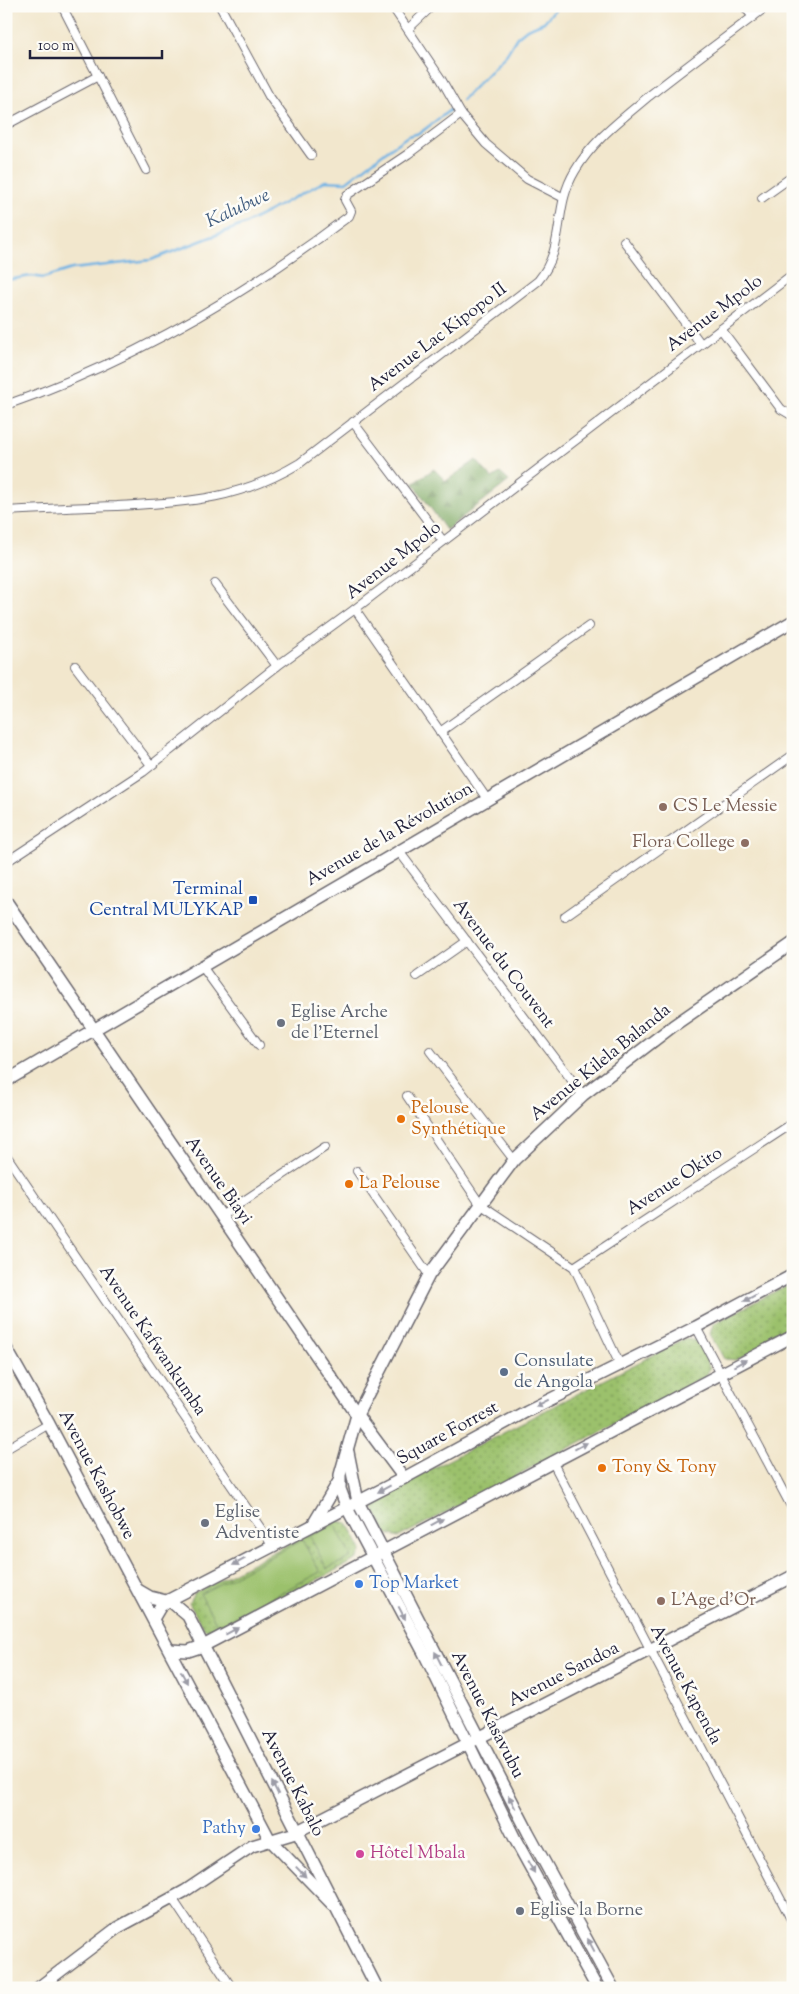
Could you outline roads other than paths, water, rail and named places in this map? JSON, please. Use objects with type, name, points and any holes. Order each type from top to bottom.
[{"type":"street","points":[[62,6],[146,170]]},
{"type":"street","points":[[220,6],[269,96],[311,155]]},
{"type":"street","points":[[392,6],[450,93],[461,114],[486,144],[515,170],[562,197]]},
{"type":"street","points":[[408,29],[432,6]]},
{"type":"street","points":[[744,6],[753,18]]},
{"type":"street","name":"Avenue Lac Kipopo II","points":[[7,508],[185,502],[220,497],[246,489],[282,474],[538,281],[546,271],[555,250],[562,197],[580,164],[594,145],[616,124],[767,6]]},
{"type":"street","points":[[6,125],[98,76]]},
{"type":"street","points":[[6,405],[94,369],[159,337],[261,279],[297,256],[349,216],[351,211],[345,200],[347,195],[408,154],[461,114]]},
{"type":"street","points":[[762,198],[793,176]]},
{"type":"street","points":[[624,241],[701,344]]},
{"type":"street","name":"Avenue Mpolo","points":[[6,862],[66,824],[151,765],[277,666],[355,609],[793,274]]},
{"type":"street","points":[[721,329],[781,409],[793,416]]},
{"type":"street","points":[[353,422],[443,541]]},
{"type":"street","points":[[215,584],[277,666]]},
{"type":"street","points":[[355,609],[487,799]]},
{"type":"street","name":"Avenue de la Révolution","points":[[6,1081],[201,965],[793,620]]},
{"type":"street","points":[[440,732],[589,626]]},
{"type":"street","points":[[75,666],[151,765]]},
{"type":"street","points":[[565,916],[793,755]]},
{"type":"street","name":"Avenue du Couvent","points":[[398,850],[584,1095]]},
{"type":"street","name":"Avenue Biayi","points":[[6,901],[357,1415],[404,1478]]},
{"type":"street","points":[[417,976],[467,941]]},
{"type":"street","name":"Avenue Kilela Balanda","points":[[347,1508],[342,1496],[340,1480],[357,1415],[428,1276],[514,1160],[584,1095],[673,1026],[793,943]]},
{"type":"street","points":[[201,965],[259,1045]]},
{"type":"street","points":[[430,1051],[514,1160]]},
{"type":"street","points":[[407,1096],[480,1204],[574,1266],[620,1365]]},
{"type":"street","name":"Avenue Okito","points":[[574,1266],[793,1123]]},
{"type":"street","points":[[221,1216],[325,1147]]},
{"type":"street","name":"Avenue Kafwankumba","points":[[6,1155],[272,1545]]},
{"type":"street","points":[[356,1171],[428,1276]]},
{"type":"street","name":"Square Forrest","points":[[153,1619],[168,1600],[404,1478],[527,1411],[696,1327],[793,1276]]},
{"type":"street","points":[[696,1327],[793,1510]]},
{"type":"street","points":[[170,1650],[188,1651],[203,1646],[793,1336]]},
{"type":"street","name":"Avenue Kashobwe","points":[[6,1348],[49,1424],[153,1619]]},
{"type":"street","points":[[6,1449],[49,1424]]},
{"type":"street","name":"Avenue Kasavubu","points":[[348,1450],[358,1502],[474,1740],[515,1839],[597,1988]]},
{"type":"street","name":"Avenue Kapenda","points":[[552,1461],[793,1923]]},
{"type":"street","points":[[312,1525],[340,1480]]},
{"type":"street","name":"Avenue Kasavubu","points":[[347,1508],[372,1557],[613,1988]]},
{"type":"street","name":"Avenue Sandoa","points":[[38,1988],[117,1928],[172,1898],[252,1846],[286,1837],[297,1832],[793,1576]]},
{"type":"street","points":[[137,1589],[150,1597],[168,1600]]},
{"type":"street","name":"Avenue Kabalo","points":[[168,1600],[188,1616],[377,1988]]},
{"type":"street","points":[[153,1619],[270,1840],[333,1904]]},
{"type":"street","points":[[172,1898],[232,1988]]},
{"type":"waterway","name":"Kalubwe","points":[[462,100],[506,55],[517,37],[527,29],[544,22],[558,6]]},
{"type":"waterway","name":"Kalubwe","points":[[6,280],[32,276],[43,278],[72,269],[151,260],[245,224],[325,181],[346,182],[389,149],[408,136],[420,133],[455,106]]},
{"type":"place","name":"CS Le Messie","points":[[663,807]]},
{"type":"place","name":"Flora College","points":[[745,843]]},
{"type":"place","name":"Terminal Central MULYKAP","points":[[253,900]]},
{"type":"place","name":"Eglise Arche de l'Eternel","points":[[281,1023]]},
{"type":"place","name":"Pelouse Synthétique","points":[[401,1119]]},
{"type":"place","name":"La Pelouse","points":[[349,1184]]},
{"type":"place","name":"Consulate de Angola","points":[[504,1372]]},
{"type":"place","name":"Tony & Tony","points":[[602,1468]]},
{"type":"place","name":"Eglise Adventiste","points":[[205,1523]]},
{"type":"place","name":"Top Market","points":[[359,1584]]},
{"type":"place","name":"L'Age d'Or","points":[[661,1601]]},
{"type":"place","name":"Pathy","points":[[256,1829]]},
{"type":"place","name":"Hôtel Mbala","points":[[360,1854]]},
{"type":"place","name":"Eglise la Borne","points":[[520,1911]]}]
